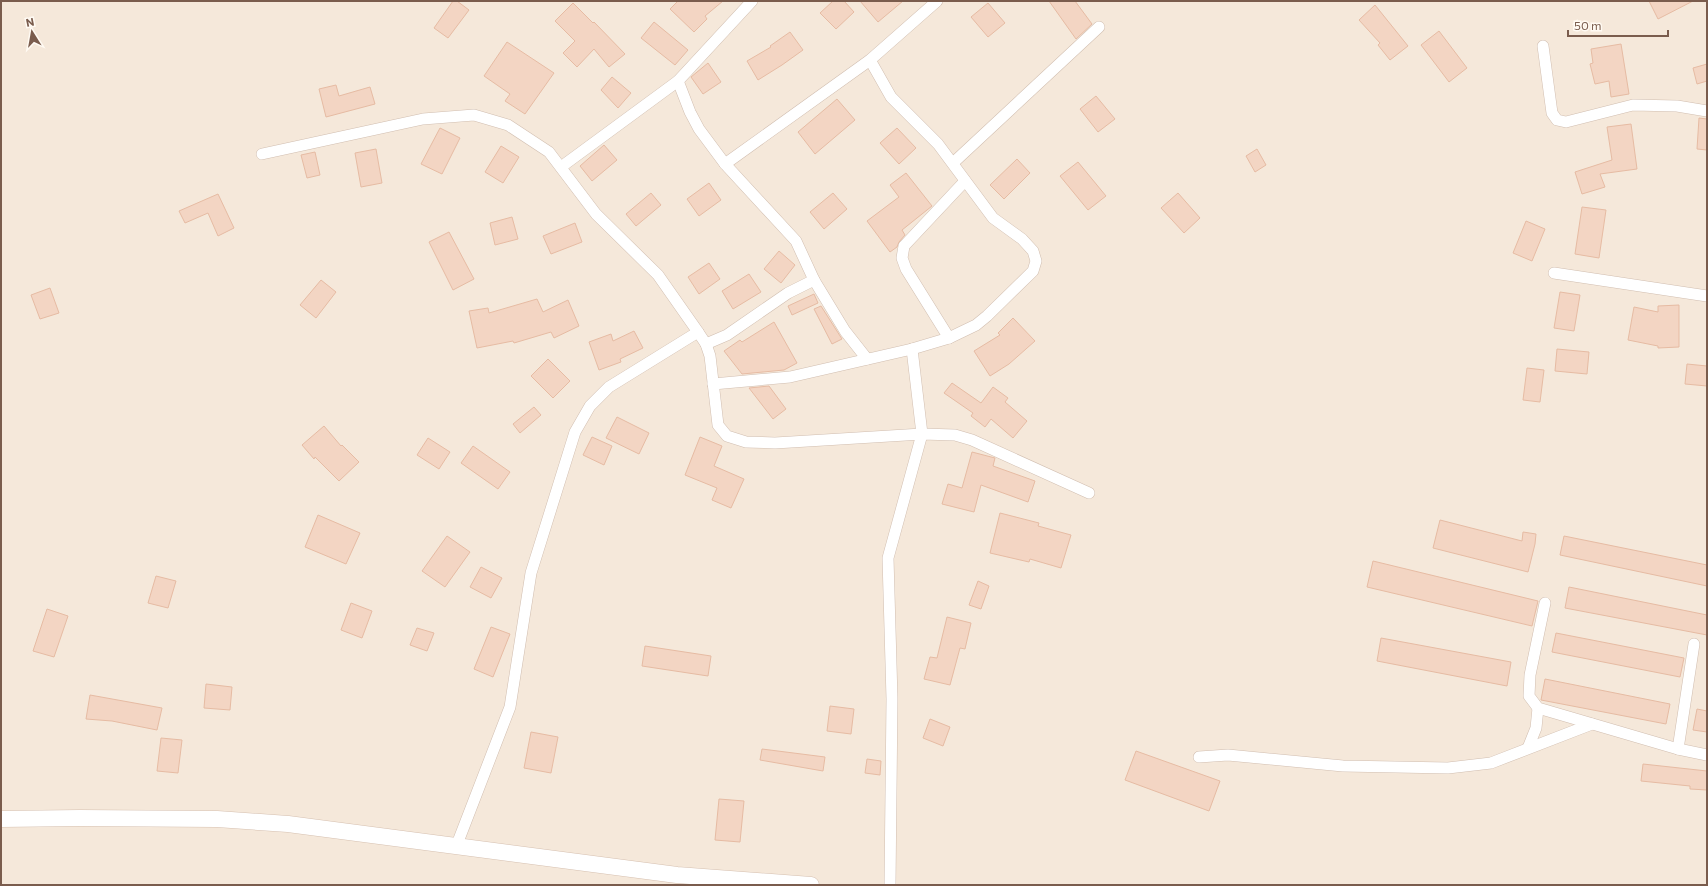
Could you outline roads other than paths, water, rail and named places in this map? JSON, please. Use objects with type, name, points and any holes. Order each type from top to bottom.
[{"type":"main road","points":[[1,819],[218,819],[288,824],[677,875],[811,885]]},
{"type":"street","points":[[561,168],[678,81],[752,1]]},
{"type":"street","points":[[725,164],[870,60],[937,1]]},
{"type":"street","points":[[953,163],[1099,27]]},
{"type":"street","points":[[1543,46],[1552,113],[1557,120],[1566,122],[1633,105],[1677,106],[1707,110]]},
{"type":"street","points":[[713,384],[790,377],[912,349],[949,338],[976,325],[1033,271],[1036,261],[1033,251],[1022,239],[993,218],[953,163],[931,136],[891,97],[870,60]]},
{"type":"street","points":[[678,81],[693,118],[725,164],[796,241],[814,280],[845,331],[867,359]]},
{"type":"street","points":[[262,154],[423,119],[474,115],[508,124],[549,152],[596,214],[658,275],[706,344],[710,356],[718,425],[727,436],[746,442],[775,443],[922,434],[955,435],[972,440],[1089,493]]},
{"type":"street","points":[[949,338],[906,270],[902,258],[904,246],[965,181]]},
{"type":"street","points":[[1554,273],[1707,296]]},
{"type":"street","points":[[706,344],[727,335],[788,293],[814,280]]},
{"type":"street","points":[[456,847],[510,707],[531,573],[575,432],[590,406],[609,387],[698,332]]},
{"type":"street","points":[[890,885],[892,699],[888,558],[922,434],[912,349]]},
{"type":"street","points":[[1545,603],[1530,675],[1529,696],[1538,708],[1678,749],[1707,755]]},
{"type":"street","points":[[1678,749],[1694,644]]},
{"type":"street","points":[[1528,748],[1536,728],[1538,708]]},
{"type":"street","points":[[1199,757],[1228,755],[1343,766],[1448,768],[1491,762],[1592,724]]}]
